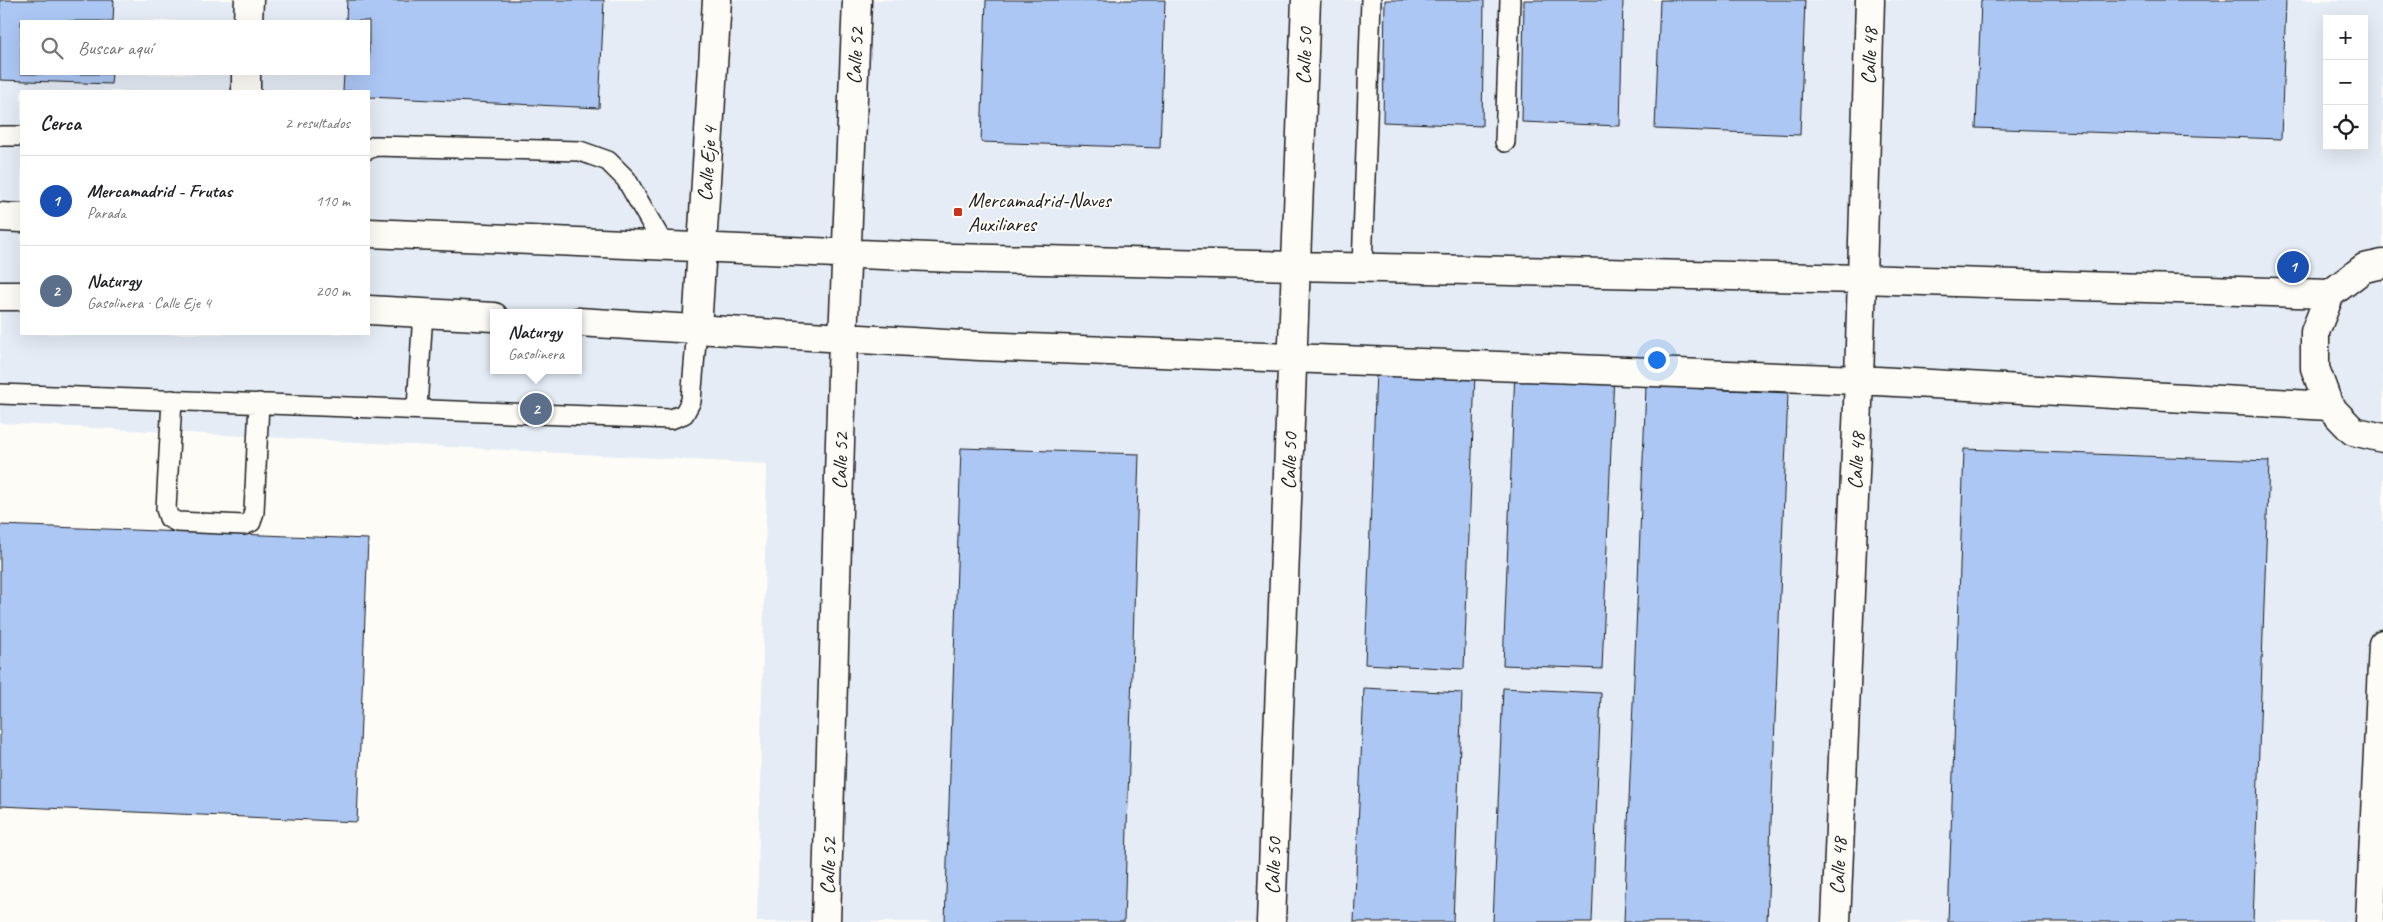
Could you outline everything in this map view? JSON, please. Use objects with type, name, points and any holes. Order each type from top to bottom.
[{"type":"street","points":[[248,20],[249,0]]},
{"type":"street","name":"Calle Eje 4","points":[[697,329],[717,0]]},
{"type":"street","name":"Calle 52","points":[[826,922],[843,339],[857,0]]},
{"type":"street","name":"Calle 50","points":[[1270,922],[1306,0]]},
{"type":"street","name":"Calle 48","points":[[1836,922],[1859,380],[1870,0]]},
{"type":"street","points":[[246,75],[246,90]]},
{"type":"street","points":[[0,217],[20,218]]},
{"type":"street","points":[[370,233],[846,254],[1362,269],[1862,279],[2330,294]]},
{"type":"street","points":[[2383,264],[2364,268],[2330,294],[2315,332],[2315,368],[2329,406],[2353,431],[2383,438]]},
{"type":"street","points":[[0,296],[20,296]]},
{"type":"street","points":[[370,310],[490,317]]},
{"type":"street","points":[[582,322],[843,339],[1859,380],[2329,406]]},
{"type":"street","points":[[2370,922],[2383,644]]},
{"type":"lane","points":[[1362,269],[1371,0]]},
{"type":"lane","points":[[1505,142],[1510,0]]},
{"type":"lane","points":[[0,136],[20,136]]},
{"type":"lane","points":[[370,148],[375,146],[580,151],[608,161],[626,179],[665,246]]},
{"type":"lane","points":[[417,408],[423,312]]},
{"type":"lane","points":[[0,394],[259,402],[671,419],[684,414],[691,402],[697,329]]},
{"type":"lane","points":[[172,400],[166,509],[169,518],[177,522],[244,525],[251,522],[254,512],[259,402]]},
{"type":"shaded area","points":[[0,0],[2383,0],[2383,922],[757,922],[767,464],[0,423]]},
{"type":"building","points":[[0,0],[114,0],[113,20],[20,20],[20,75],[112,75],[111,84],[0,80]]},
{"type":"building","points":[[347,0],[604,0],[599,108],[370,97],[370,90],[343,90],[344,75],[370,75],[370,20],[346,20]]},
{"type":"building","points":[[986,0],[1165,0],[1160,148],[981,142]]},
{"type":"building","points":[[1385,0],[1484,0],[1482,126],[1383,122]]},
{"type":"building","points":[[1524,0],[1623,0],[1620,126],[1522,122]]},
{"type":"building","points":[[1660,0],[1805,0],[1800,135],[1655,129]]},
{"type":"building","points":[[1981,0],[2286,0],[2281,139],[1976,128]]},
{"type":"building","points":[[1376,370],[1475,374],[1464,669],[1365,664]]},
{"type":"building","points":[[1515,370],[1614,374],[1602,669],[1503,665]]},
{"type":"building","points":[[1646,386],[1788,393],[1767,922],[1624,922]]},
{"type":"building","points":[[961,448],[1139,454],[1124,922],[945,922]]},
{"type":"building","points":[[1964,449],[2269,461],[2253,922],[1948,922]]},
{"type":"building","points":[[0,525],[368,539],[357,822],[0,806]]},
{"type":"building","points":[[1364,688],[1462,693],[1453,922],[1354,922]]},
{"type":"building","points":[[1503,688],[1601,693],[1592,922],[1493,922]]},
{"type":"place","name":"Mercamadrid-Naves Auxiliares","points":[[958,212]]},
{"type":"place","name":"Mercamadrid - Frutas","points":[[2293,267]]},
{"type":"place","name":"Naturgy","points":[[536,409]]}]
